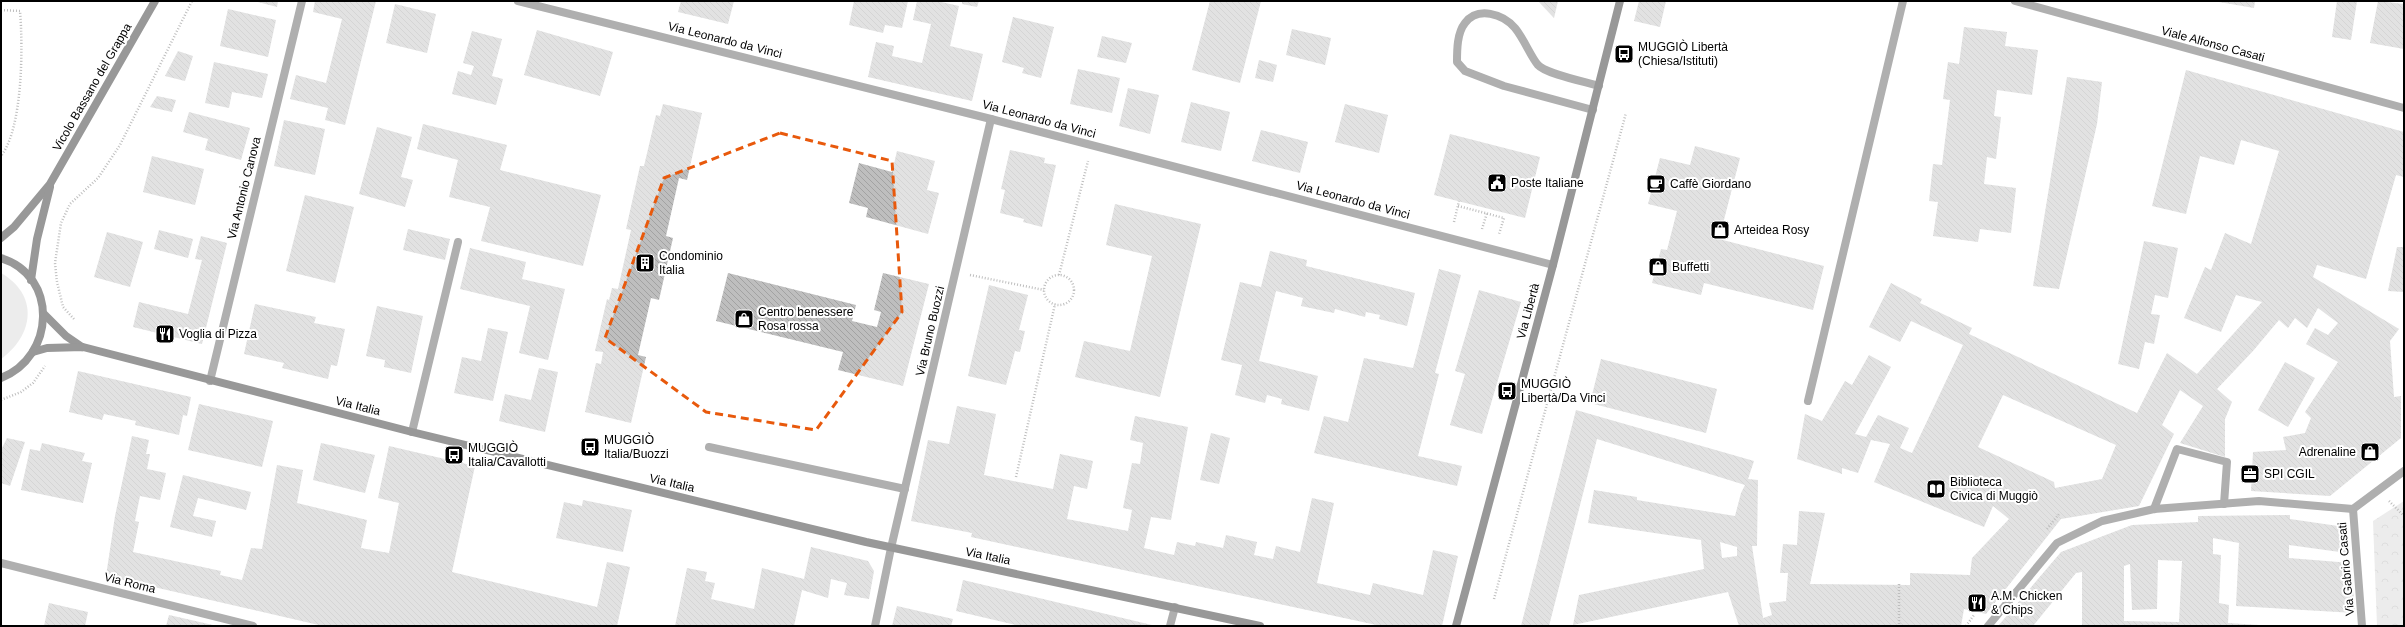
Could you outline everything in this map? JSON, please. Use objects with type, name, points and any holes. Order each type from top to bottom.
[{"type":"street","name":"Vicolo Bassano del Grappa","points":[[1,238],[14,227],[50,184],[155,1]]},
{"type":"street","name":"Via Antonio Canova","points":[[210,381],[302,1]]},
{"type":"street","name":"Via Leonardo da Vinci","points":[[518,1],[991,119],[1553,265]]},
{"type":"street","name":"Via Libertà","points":[[1456,626],[1553,265],[1620,1]]},
{"type":"street","points":[[1808,401],[1903,1]]},
{"type":"street","name":"Viale Alfonso Casati","points":[[2015,1],[2404,108]]},
{"type":"street","points":[[1592,110],[1504,86],[1465,71],[1457,62],[1457,43],[1464,23],[1477,14],[1495,14],[1514,27],[1529,48],[1538,66],[1565,77],[1599,86]]},
{"type":"street","name":"Via Bruno Buozzi","points":[[875,626],[891,548],[991,119]]},
{"type":"street","name":"Vicolo Bassano del Grappa","points":[[31,280],[37,238],[50,184]]},
{"type":"street","points":[[412,432],[458,242]]},
{"type":"street","name":"Via Italia","points":[[1,258],[14,264],[31,280],[38,292],[44,314],[39,340],[33,352],[24,364],[1,378]]},
{"type":"street","name":"Via Italia","points":[[44,314],[66,336],[83,348]]},
{"type":"street","name":"Via Italia","points":[[33,352],[54,348],[83,348],[412,432],[891,548],[1260,626]]},
{"type":"street","points":[[710,447],[905,489]]},
{"type":"street","points":[[2154,509],[2177,449],[2227,462],[2224,504]]},
{"type":"street","points":[[1988,626],[2057,543],[2102,521],[2154,509],[2259,501],[2353,509],[2404,471]]},
{"type":"street","name":"Via Gabrio Casati","points":[[2353,509],[2362,626]]},
{"type":"street","name":"Via Roma","points":[[1,563],[253,626]]},
{"type":"street","points":[[1170,626],[1175,608]]},
{"type":"path","points":[[57,242],[61,223],[70,204],[98,178],[120,145],[192,1]]},
{"type":"path","points":[[1,10],[20,10],[21,78],[14,123],[1,156]]},
{"type":"path","points":[[1494,599],[1626,113]]},
{"type":"path","points":[[1059,275],[1092,145]]},
{"type":"path","points":[[1454,222],[1459,201]]},
{"type":"path","points":[[1458,206],[1504,218],[1499,234]]},
{"type":"path","points":[[1482,229],[1487,213]]},
{"type":"path","points":[[955,272],[1044,290]]},
{"type":"path","points":[[1059,275],[1070,280],[1074,292],[1070,300],[1063,304],[1054,304],[1049,301],[1044,290],[1046,282],[1052,276],[1059,275]]},
{"type":"path","points":[[1016,477],[1054,304]]},
{"type":"path","points":[[1899,584],[1899,626]]},
{"type":"path","points":[[1966,626],[1976,614]]},
{"type":"highlighted area","points":[[780,133],[892,161],[902,312],[816,430],[706,412],[605,338],[664,178]]},
{"type":"green space","points":[[1,273],[13,282],[22,292],[28,315],[26,327],[20,339],[1,359]]},
{"type":"green space","points":[[2404,501],[2404,626],[2377,626],[2373,521]]},
{"type":"building","points":[[254,1],[278,1],[277,7]]},
{"type":"building","points":[[315,1],[376,1],[345,125],[325,120],[328,108],[290,99],[296,75],[326,83],[342,19],[313,12]]},
{"type":"building","points":[[681,1],[734,1],[728,24],[678,12]]},
{"type":"building","points":[[854,1],[908,1],[902,28],[885,25],[883,33],[849,25]]},
{"type":"building","points":[[917,1],[937,1],[959,6],[950,46],[983,54],[972,101],[868,77],[876,42],[894,46],[892,56],[922,63],[931,24],[913,20]]},
{"type":"building","points":[[962,1],[979,1],[977,7],[962,4]]},
{"type":"building","points":[[1210,1],[1261,1],[1240,83],[1192,70]]},
{"type":"building","points":[[1538,1],[1558,1],[1554,18]]},
{"type":"building","points":[[1639,1],[1666,1],[1660,27],[1634,21]]},
{"type":"building","points":[[2213,1],[2255,1],[2254,8]]},
{"type":"building","points":[[2337,1],[2357,1],[2351,40],[2332,37]]},
{"type":"building","points":[[2378,1],[2404,4],[2404,49],[2370,43]]},
{"type":"building","points":[[395,4],[436,14],[427,53],[386,43]]},
{"type":"building","points":[[228,9],[276,20],[268,57],[220,46]]},
{"type":"building","points":[[1013,17],[1054,27],[1041,78],[1022,73],[1024,68],[1002,62]]},
{"type":"building","points":[[1964,27],[2007,32],[2005,46],[2038,50],[2032,95],[1997,90],[1994,116],[2001,117],[1996,159],[1987,157],[1984,184],[2016,188],[2011,233],[1980,229],[1978,242],[1933,236],[1938,202],[1929,201],[1933,164],[1942,165],[1950,100],[1943,99],[1948,62],[1959,64]]},
{"type":"building","points":[[1292,29],[1331,38],[1325,65],[1286,55]]},
{"type":"building","points":[[537,30],[613,52],[600,96],[524,75]]},
{"type":"building","points":[[472,31],[502,39],[492,76],[503,79],[496,105],[452,94],[458,71],[471,75],[474,66],[463,63]]},
{"type":"building","points":[[1102,36],[1132,43],[1126,63],[1097,57]]},
{"type":"building","points":[[178,51],[193,56],[185,81],[165,76]]},
{"type":"building","points":[[1259,60],[1277,65],[1273,82],[1255,78]]},
{"type":"building","points":[[214,62],[268,74],[262,98],[232,92],[229,108],[205,103]]},
{"type":"building","points":[[1078,69],[1120,78],[1112,113],[1070,104]]},
{"type":"building","points":[[2186,70],[2404,132],[2404,177],[2396,175],[2366,279],[2317,265],[2313,277],[2399,329],[2390,341],[2394,397],[2401,396],[2401,438],[2330,496],[2251,491],[2253,452],[2286,450],[2283,437],[2305,433],[2311,418],[2305,412],[2338,362],[2306,344],[2315,328],[2328,335],[2338,323],[2318,308],[2307,328],[2295,318],[2288,328],[2279,320],[2253,351],[2217,389],[2232,402],[2225,419],[2225,457],[2180,443],[2203,406],[2180,390],[2162,425],[2174,434],[2139,506],[2061,519],[1986,614],[1964,609],[1961,626],[1739,626],[1728,592],[1573,625],[1579,595],[1704,569],[1701,540],[1588,523],[1594,490],[1637,497],[1637,500],[1735,516],[1741,493],[1745,485],[1597,439],[1549,626],[1521,626],[1576,410],[1754,461],[1748,479],[1758,480],[1757,546],[1752,546],[1763,618],[1772,615],[1769,603],[1786,601],[1788,573],[1780,573],[1783,544],[1797,545],[1799,511],[1825,513],[1810,584],[1910,585],[1910,573],[1970,575],[1972,558],[2009,519],[1993,506],[1984,527],[1874,482],[1890,444],[1871,440],[1858,473],[1842,468],[1842,474],[1797,459],[1805,414],[1822,421],[1845,381],[1852,385],[1869,355],[1891,367],[1855,434],[1866,437],[1878,415],[1909,428],[1900,448],[1912,453],[1963,345],[1911,321],[1900,342],[1869,327],[1891,283],[1922,299],[1920,303],[1972,328],[1969,334],[2137,413],[2167,353],[2197,374],[2262,302],[2236,295],[2221,332],[2184,318],[2205,267],[2211,270],[2225,233],[2251,244],[2279,151],[2241,140],[2234,165],[2200,156],[2186,214],[2152,206]],"holes":[[[2003,395],[2116,445],[2102,479],[2055,488],[2054,482],[1978,447]],[[1720,542],[1737,547],[1737,556],[1722,558]]]},
{"type":"building","points":[[2067,77],[2102,82],[2097,124],[2059,289],[2033,286]]},
{"type":"building","points":[[1128,88],[1159,95],[1150,134],[1119,126]]},
{"type":"building","points":[[157,96],[176,100],[172,112],[150,107]]},
{"type":"building","points":[[1191,102],[1230,112],[1221,151],[1181,142]]},
{"type":"building","name":"Condominio Italia","points":[[663,104],[702,113],[687,180],[679,178],[666,236],[673,238],[659,300],[651,298],[638,355],[646,357],[631,423],[585,412],[596,363],[601,364],[603,352],[595,351],[607,299],[609,300],[612,288],[618,289],[631,230],[626,229],[640,166],[644,166],[656,115],[660,116]]},
{"type":"building","points":[[1345,104],[1388,115],[1379,153],[1335,142]]},
{"type":"building","points":[[189,112],[250,128],[241,160],[205,150],[208,139],[183,132]]},
{"type":"building","points":[[284,120],[325,129],[315,175],[274,166]]},
{"type":"building","points":[[423,124],[507,145],[500,170],[601,195],[583,266],[481,241],[490,207],[449,197],[458,160],[417,149]]},
{"type":"building","points":[[377,127],[412,137],[401,177],[413,180],[405,207],[359,194]]},
{"type":"building","points":[[1261,130],[1308,142],[1300,173],[1252,161]]},
{"type":"building","points":[[1450,134],[1540,157],[1525,218],[1434,195]]},
{"type":"building","points":[[1695,146],[1740,158],[1719,239],[1824,266],[1813,310],[1704,283],[1701,295],[1652,283],[1661,249],[1667,250],[1677,211],[1648,204],[1660,158],[1690,165]]},
{"type":"building","points":[[1010,150],[1045,158],[1044,163],[1056,165],[1042,227],[1023,222],[1024,219],[1000,213],[1005,190],[1001,189]]},
{"type":"building","points":[[897,151],[935,161],[927,190],[939,193],[928,234],[866,217],[868,208],[849,203],[859,163],[892,172]]},
{"type":"building","points":[[152,156],[204,169],[195,205],[143,192]]},
{"type":"building","points":[[305,195],[354,207],[335,283],[286,271]]},
{"type":"building","points":[[1115,204],[1201,224],[1160,397],[1075,377],[1084,341],[1130,351],[1152,256],[1106,245]]},
{"type":"building","points":[[408,229],[450,239],[445,260],[403,250]]},
{"type":"building","points":[[159,230],[193,239],[188,258],[154,249]]},
{"type":"building","points":[[107,232],[143,242],[130,287],[94,277]]},
{"type":"building","points":[[201,236],[227,243],[202,344],[133,327],[139,302],[188,314],[202,260],[195,259]]},
{"type":"building","points":[[2144,241],[2178,248],[2168,298],[2155,295],[2151,314],[2160,315],[2154,344],[2145,342],[2139,369],[2118,364]]},
{"type":"building","points":[[2397,247],[2404,247],[2404,292],[2388,291]]},
{"type":"building","points":[[470,248],[526,262],[522,279],[565,289],[548,360],[519,353],[530,306],[460,289]]},
{"type":"building","points":[[1270,251],[1307,260],[1306,266],[1415,293],[1407,326],[1379,319],[1380,315],[1366,312],[1365,317],[1335,309],[1334,313],[1301,306],[1303,298],[1276,291],[1259,361],[1318,376],[1309,411],[1281,404],[1282,399],[1267,395],[1265,403],[1235,395],[1242,365],[1221,360],[1240,282],[1261,287]]},
{"type":"building","points":[[1439,269],[1461,275],[1435,373],[1439,374],[1418,456],[1462,466],[1457,486],[1314,453],[1324,416],[1348,422],[1364,358],[1413,368]]},
{"type":"building","points":[[728,273],[856,305],[852,321],[877,327],[881,312],[874,310],[883,273],[929,284],[903,386],[838,370],[843,352],[716,321]]},
{"type":"building","points":[[989,285],[1028,295],[1019,330],[1025,331],[1020,352],[1015,351],[1006,385],[968,376]]},
{"type":"building","points":[[1479,290],[1521,302],[1482,434],[1450,425],[1465,374],[1455,371]]},
{"type":"building","points":[[255,304],[316,317],[314,323],[345,329],[337,366],[331,365],[328,379],[282,368],[284,363],[244,354]]},
{"type":"building","points":[[377,306],[423,316],[411,373],[384,367],[385,360],[366,356]]},
{"type":"building","points":[[488,328],[508,332],[493,401],[454,393],[462,357],[481,361]]},
{"type":"building","points":[[1601,359],[1717,389],[1706,433],[1590,403]]},
{"type":"building","points":[[2285,362],[2315,378],[2288,427],[2258,410]]},
{"type":"building","points":[[539,368],[558,372],[545,432],[499,421],[505,394],[531,400]]},
{"type":"building","points":[[78,371],[191,397],[187,416],[183,415],[179,435],[135,425],[136,421],[104,414],[102,420],[69,412]]},
{"type":"building","points":[[199,404],[273,421],[262,467],[188,450]]},
{"type":"building","points":[[957,406],[996,414],[984,475],[1053,489],[1060,454],[1093,461],[1087,489],[1074,486],[1067,519],[1128,531],[1132,510],[1123,508],[1132,463],[1140,464],[1143,443],[1130,440],[1135,416],[1188,427],[1171,520],[1151,517],[1144,548],[1174,555],[1177,542],[1195,546],[1196,542],[1223,548],[1226,535],[1257,542],[1254,555],[1273,559],[1276,546],[1300,552],[1312,498],[1334,503],[1317,583],[1370,595],[1373,583],[1423,595],[1433,550],[1458,556],[1442,626],[1381,626],[971,537],[972,533],[911,521],[928,440],[949,444]]},
{"type":"building","points":[[1211,433],[1230,438],[1219,484],[1200,480]]},
{"type":"building","points":[[132,436],[149,440],[146,454],[150,454],[147,469],[166,473],[160,500],[140,496],[135,521],[139,522],[133,552],[221,571],[220,575],[242,580],[251,548],[262,549],[277,465],[303,470],[297,503],[367,520],[361,548],[389,553],[399,503],[378,498],[389,446],[475,466],[452,572],[597,607],[607,562],[630,567],[617,626],[323,626],[106,576],[115,516]]},
{"type":"building","points":[[7,438],[25,442],[10,486],[1,483],[1,450]]},
{"type":"building","points":[[42,443],[85,453],[82,461],[92,463],[83,503],[21,490],[30,449],[40,451]]},
{"type":"building","points":[[321,443],[375,455],[365,493],[313,480]]},
{"type":"building","points":[[183,475],[251,492],[246,510],[198,498],[193,516],[216,521],[212,537],[170,527]]},
{"type":"building","points":[[583,500],[632,510],[623,552],[556,538],[564,502],[582,506]]},
{"type":"building","points":[[2290,515],[2290,519],[2345,527],[2347,553],[2289,545],[2289,558],[2351,563],[2355,613],[2236,606],[2239,543],[2213,538],[2213,554],[2221,555],[2219,603],[2229,605],[2228,623],[2275,626],[2082,626],[2082,572],[2076,573],[2033,626],[1998,626],[2061,552],[2132,525],[2198,522],[2198,516]],"holes":[[[2158,560],[2182,561],[2179,622],[2124,621],[2124,566],[2130,564],[2132,610],[2157,609]]]},
{"type":"building","points":[[811,547],[868,561],[874,571],[869,599],[844,595],[847,583],[831,579],[828,598],[802,590],[794,626],[675,626],[687,568],[707,572],[705,581],[715,583],[711,599],[754,609],[762,568],[804,579]]},
{"type":"building","points":[[963,580],[1152,626],[1020,626],[956,611]]},
{"type":"building","points":[[49,603],[88,612],[85,626],[44,626]]},
{"type":"building","points":[[897,606],[953,619],[951,626],[892,626]]},
{"type":"building","points":[[169,615],[213,625],[213,626],[166,626]]},
{"type":"place","name":"MUGGIÒ Libertà (Chiesa/Istituti)","points":[[1624,54]]},
{"type":"place","name":"Poste Italiane","points":[[1497,183]]},
{"type":"place","name":"Caffè Giordano","points":[[1656,184]]},
{"type":"place","name":"Arteidea Rosy","points":[[1720,230]]},
{"type":"place","name":"Condominio Italia","points":[[645,263]]},
{"type":"place","name":"Buffetti","points":[[1658,267]]},
{"type":"place","name":"Centro benessere Rosa rossa","points":[[744,319]]},
{"type":"place","name":"Voglia di Pizza","points":[[165,334]]},
{"type":"place","name":"MUGGIÒ Libertà/Da Vinci","points":[[1507,391]]},
{"type":"place","name":"MUGGIÒ Italia/Buozzi","points":[[590,447]]},
{"type":"place","name":"Adrenaline","points":[[2370,452]]},
{"type":"place","name":"MUGGIÒ Italia/Cavallotti","points":[[454,455]]},
{"type":"place","name":"SPI CGIL","points":[[2250,474]]},
{"type":"place","name":"Biblioteca Civica di Muggiò","points":[[1936,489]]},
{"type":"place","name":"A.M. Chicken & Chips","points":[[1977,603]]}]
